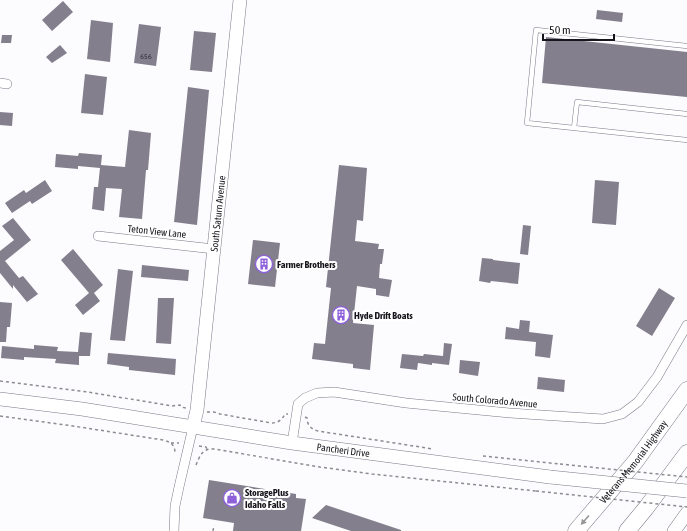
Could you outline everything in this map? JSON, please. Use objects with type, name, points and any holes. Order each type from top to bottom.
[{"type":"highway","name":"Veterans Memorial Highway","points":[[576,531],[635,462],[687,390]]},
{"type":"highway","points":[[627,531],[687,453]]},
{"type":"main road","name":"South Saturn Avenue","points":[[193,427],[197,410],[240,0]]},
{"type":"main road","name":"Pancheri Drive","points":[[0,399],[82,410],[292,443],[550,476],[687,491]]},
{"type":"main road","points":[[674,531],[687,513]]},
{"type":"street","name":"Teton View Lane","points":[[98,236],[214,248]]},
{"type":"street","name":"South Colorado Avenue","points":[[292,443],[298,404],[305,398],[317,393],[334,392],[406,403],[510,413],[603,419],[622,414],[638,402],[657,377],[687,325]]},
{"type":"street","points":[[174,531],[175,506],[193,427]]},
{"type":"lane","points":[[687,46],[536,30],[527,123],[687,140]]},
{"type":"lane","points":[[574,128],[577,102],[687,114]]},
{"type":"path","points":[[0,381],[81,391],[172,406],[180,405]]},
{"type":"path","points":[[214,412],[271,423],[281,420],[285,414]]},
{"type":"path","points":[[0,416],[163,440],[171,443],[175,448],[176,453]]},
{"type":"path","points":[[318,431],[439,450]]},
{"type":"path","points":[[196,465],[202,452],[207,449],[214,448],[320,467],[372,474],[687,507]]},
{"type":"path","points":[[482,456],[687,477]]},
{"type":"path","points":[[213,531],[214,525]]},
{"type":"building","points":[[63,1],[73,12],[52,31],[42,20]]},
{"type":"building","points":[[597,10],[623,13],[622,22],[596,19]]},
{"type":"building","points":[[91,20],[113,23],[110,62],[87,59]]},
{"type":"building","points":[[139,24],[161,27],[156,66],[134,63]]},
{"type":"building","points":[[194,31],[216,33],[212,72],[190,70]]},
{"type":"building","points":[[2,35],[12,35],[11,43],[1,43]]},
{"type":"building","points":[[546,37],[687,52],[687,97],[542,83]]},
{"type":"building","points":[[60,45],[67,53],[52,63],[46,57]]},
{"type":"building","points":[[85,74],[107,77],[103,115],[81,113]]},
{"type":"building","points":[[188,87],[209,90],[197,225],[174,222]]},
{"type":"building","points":[[0,112],[13,113],[12,126],[0,125]]},
{"type":"building","points":[[129,130],[151,133],[142,219],[119,217],[122,189],[106,188],[104,211],[92,209],[94,187],[98,187],[100,168],[78,166],[78,169],[55,167],[56,154],[78,156],[79,153],[102,155],[101,165],[125,167]]},
{"type":"building","points":[[339,165],[367,168],[363,221],[357,220],[355,241],[379,244],[378,249],[384,249],[382,264],[380,264],[379,278],[392,280],[389,297],[376,295],[376,289],[357,286],[353,323],[374,325],[370,370],[353,368],[353,364],[312,359],[314,343],[325,344],[331,288],[326,287]]},
{"type":"building","points":[[45,180],[52,191],[32,204],[30,201],[12,213],[5,203],[24,190],[26,193]]},
{"type":"building","points":[[595,180],[619,182],[616,225],[592,223]]},
{"type":"building","points":[[13,218],[31,240],[5,261],[19,278],[23,276],[38,294],[27,302],[13,285],[13,289],[0,273],[0,251],[14,240],[2,226]]},
{"type":"building","points":[[523,225],[531,226],[528,255],[520,254]]},
{"type":"building","name":"Farmer Brothers","points":[[253,240],[280,243],[275,287],[248,284]]},
{"type":"building","points":[[73,249],[103,285],[94,293],[100,301],[83,315],[75,305],[89,293],[61,260]]},
{"type":"building","points":[[482,258],[520,263],[518,284],[479,281]]},
{"type":"building","points":[[142,265],[189,270],[188,281],[141,277]]},
{"type":"building","points":[[118,269],[133,271],[125,341],[110,340]]},
{"type":"building","points":[[659,288],[675,298],[652,336],[636,326]]},
{"type":"building","points":[[158,298],[174,298],[171,344],[156,343]]},
{"type":"building","points":[[0,302],[12,303],[10,327],[7,327],[6,342],[0,342]]},
{"type":"building","points":[[520,320],[530,321],[529,332],[553,335],[550,358],[535,356],[536,342],[505,339],[506,327],[519,329]]},
{"type":"building","points":[[80,332],[92,333],[90,356],[79,356],[79,365],[55,363],[56,359],[24,357],[24,360],[1,358],[2,346],[34,349],[34,345],[58,347],[57,351],[78,352]]},
{"type":"building","points":[[444,343],[452,344],[449,365],[418,363],[417,370],[400,368],[402,354],[443,356]]},
{"type":"building","points":[[108,353],[176,359],[175,375],[129,370],[129,367],[107,364]]},
{"type":"building","points":[[460,360],[480,362],[478,376],[459,373]]},
{"type":"building","points":[[538,377],[565,380],[564,392],[537,389]]},
{"type":"building","points":[[209,480],[296,494],[296,498],[306,499],[301,531],[233,531],[234,523],[203,518]]},
{"type":"building","points":[[326,505],[401,531],[351,531],[312,518]]},
{"type":"place","name":"Farmer Brothers","points":[[264,264]]},
{"type":"place","name":"Hyde Drift Boats","points":[[341,315]]},
{"type":"place","name":"StoragePlus Idaho Falls","points":[[232,498]]}]
